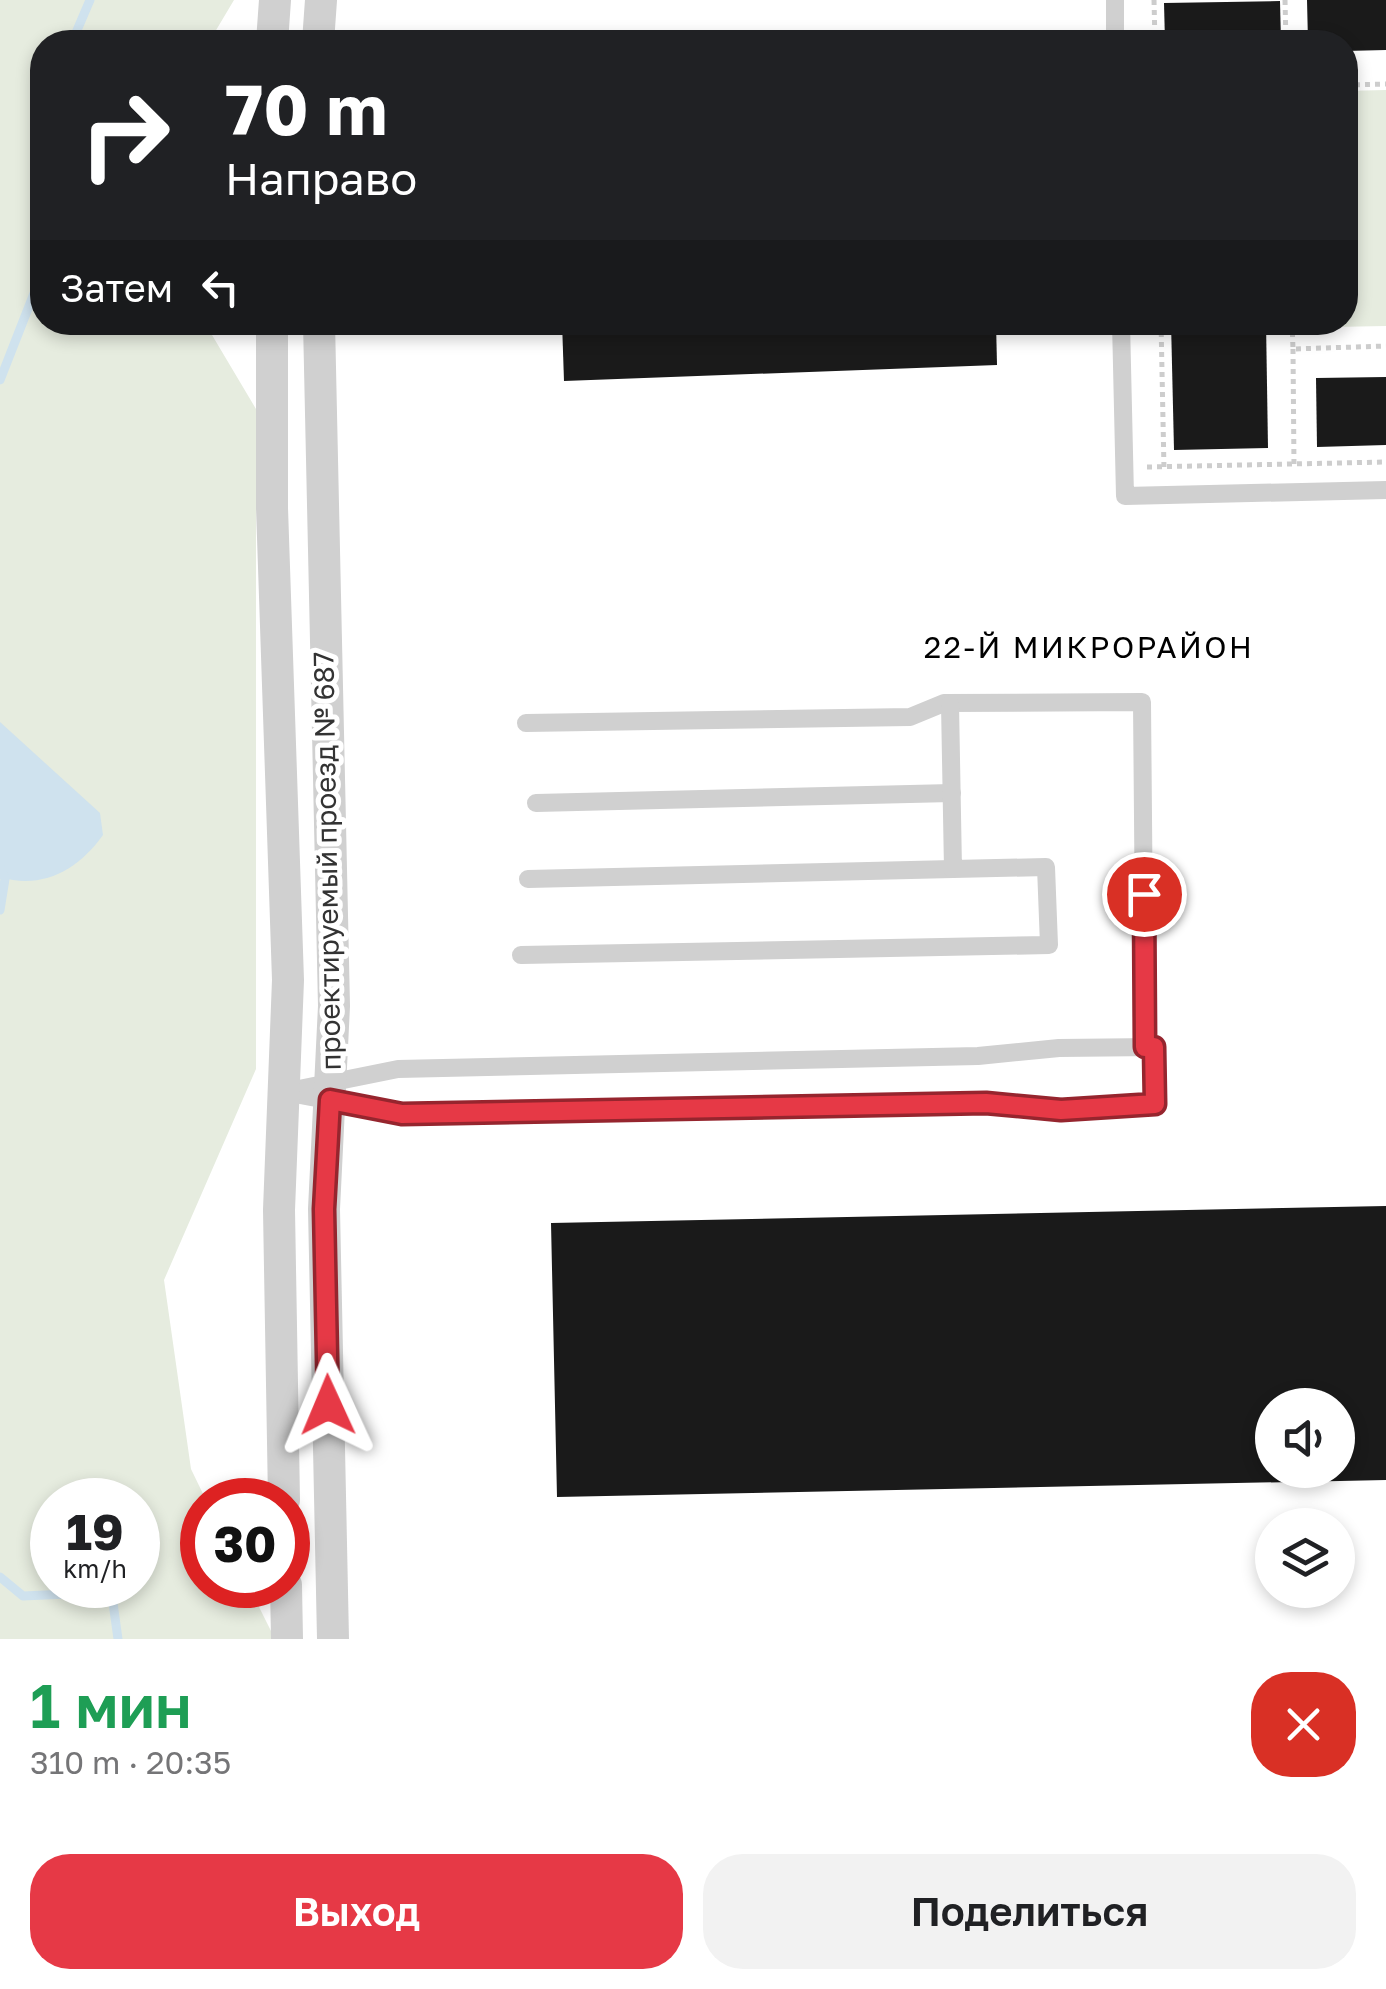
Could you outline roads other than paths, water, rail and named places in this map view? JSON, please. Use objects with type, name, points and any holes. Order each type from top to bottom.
[{"type":"street","points":[[273,30],[275,0]]},
{"type":"street","points":[[319,30],[322,0]]},
{"type":"street","name":"проектируемый проезд № 687","points":[[272,335],[272,508],[288,980],[279,1210],[284,1478]]},
{"type":"street","name":"проектируемый проезд № 687","points":[[319,335],[334,1006],[324,1209],[333,1639]]},
{"type":"street","points":[[286,1608],[287,1639]]},
{"type":"lane","points":[[1114,0],[1115,30]]},
{"type":"lane","points":[[1121,335],[1125,496],[1386,490]]},
{"type":"lane","points":[[526,723],[910,717],[950,704],[1142,702],[1145,1047]]},
{"type":"lane","points":[[950,704],[953,869]]},
{"type":"lane","points":[[536,803],[952,793]]},
{"type":"lane","points":[[520,955],[1049,945],[1046,867],[528,879]]},
{"type":"lane","points":[[284,1092],[330,1091],[398,1068],[978,1056],[1059,1048],[1154,1047],[1155,1104],[1061,1110],[986,1103],[402,1114],[330,1091]]},
{"type":"water","points":[[0,722],[100,813],[103,835],[93,847],[70,867],[44,879],[0,877]]},
{"type":"waterway","points":[[77,30],[90,0]]},
{"type":"waterway","points":[[0,380],[30,304]]},
{"type":"waterway","points":[[0,867],[5,879],[0,910]]},
{"type":"waterway","points":[[0,1577],[23,1596],[90,1593],[113,1603],[118,1639]]},
{"type":"district","name":"22-Й МИКРОРАЙОН","points":[[1089,648]]}]
